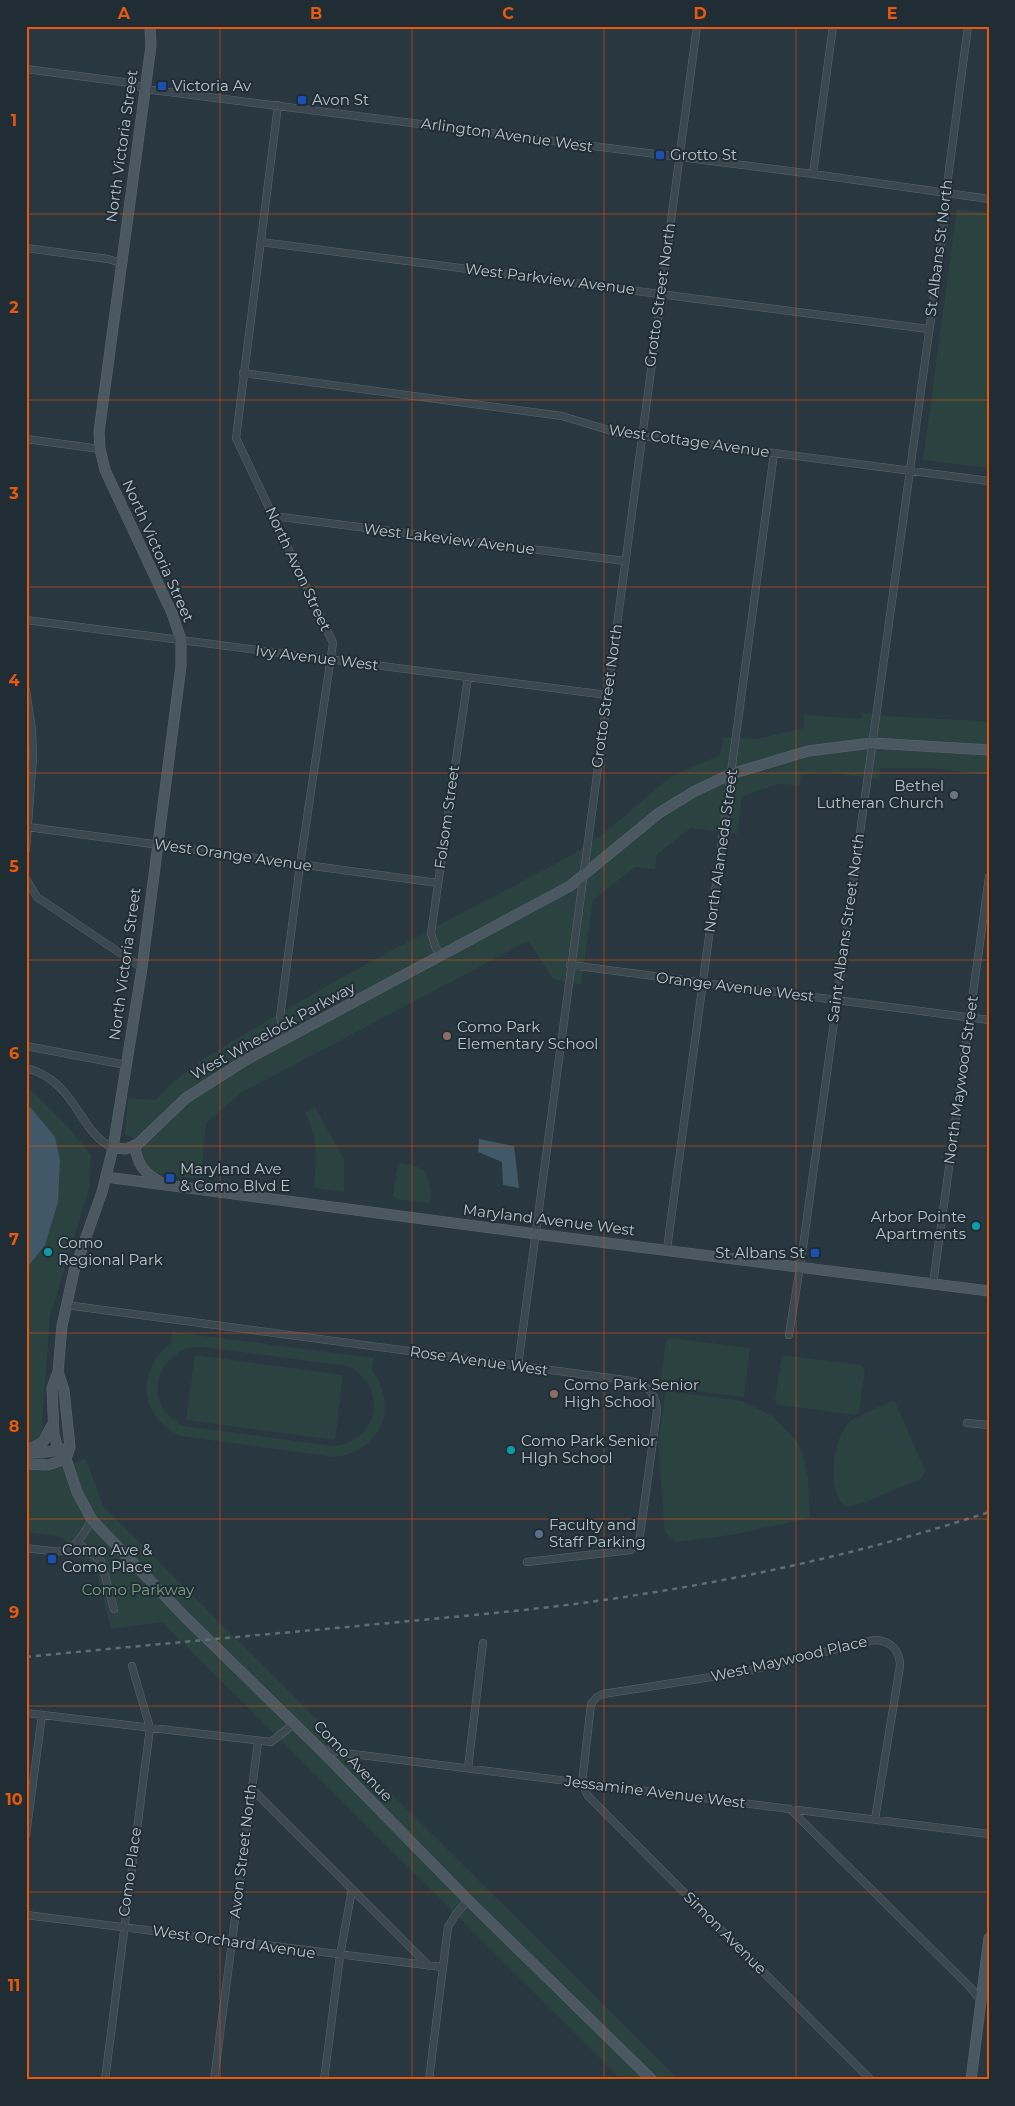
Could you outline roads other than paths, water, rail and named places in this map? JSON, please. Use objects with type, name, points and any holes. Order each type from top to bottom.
[{"type":"street","name":"North Victoria Street","points":[[58,1372],[66,1305],[106,1177],[113,1148],[142,968],[181,666],[181,640],[172,613],[105,470],[100,448],[100,418],[151,46],[150,26]]},
{"type":"street","name":"Grotto Street North","points":[[518,1366],[570,965],[697,26]]},
{"type":"street","points":[[813,174],[833,26]]},
{"type":"street","name":"St Albans St North","points":[[910,470],[968,26]]},
{"type":"street","name":"Arlington Avenue West","points":[[26,69],[131,83],[145,89],[813,174],[989,199]]},
{"type":"street","name":"North Avon Street","points":[[278,105],[236,438],[333,643],[300,865],[280,1017],[286,1037]]},
{"type":"street","name":"West Parkview Avenue","points":[[261,242],[928,329]]},
{"type":"street","points":[[26,248],[108,259],[121,264]]},
{"type":"street","name":"West Cottage Avenue","points":[[243,373],[562,416],[618,433],[989,481]]},
{"type":"street","points":[[26,439],[100,448]]},
{"type":"street","name":"North Alameda Street","points":[[666,1249],[774,453]]},
{"type":"street","name":"Saint Albans Street North","points":[[800,1266],[910,470]]},
{"type":"street","name":"West Lakeview Avenue","points":[[273,516],[625,561]]},
{"type":"street","name":"Ivy Avenue West","points":[[26,620],[607,695]]},
{"type":"street","name":"Folsom Street","points":[[440,956],[431,933],[468,677]]},
{"type":"street","points":[[26,690],[32,730],[33,757],[26,850]]},
{"type":"street","name":"West Wheelock Parkway","points":[[135,1145],[186,1098],[219,1076],[286,1037],[570,886],[660,813],[695,792],[731,774],[808,751],[872,743],[989,750]]},
{"type":"street","name":"West Orange Avenue","points":[[28,827],[438,883]]},
{"type":"street","name":"North Maywood Street","points":[[933,1284],[989,877]]},
{"type":"street","points":[[26,879],[37,898],[142,968]]},
{"type":"street","name":"Orange Avenue West","points":[[570,965],[989,1020]]},
{"type":"street","points":[[26,1046],[126,1065]]},
{"type":"street","points":[[26,1068],[41,1073],[58,1084],[74,1103],[100,1142],[113,1148],[126,1149],[135,1145],[136,1155],[142,1169],[146,1174],[164,1184]]},
{"type":"street","name":"Maryland Avenue West","points":[[106,1177],[536,1234],[989,1290]]},
{"type":"street","points":[[789,1335],[800,1266]]},
{"type":"street","name":"Rose Avenue West","points":[[66,1305],[625,1380],[645,1385],[652,1391],[656,1400],[639,1543],[631,1550],[527,1562]]},
{"type":"street","points":[[58,1372],[52,1388],[54,1434],[58,1450],[66,1459]]},
{"type":"street","points":[[58,1372],[64,1390],[70,1447],[66,1459]]},
{"type":"street","points":[[26,1452],[43,1442],[48,1435],[53,1420]]},
{"type":"street","points":[[967,1422],[989,1425]]},
{"type":"street","points":[[26,1452],[58,1450],[70,1447]]},
{"type":"street","points":[[26,1464],[48,1465],[66,1459]]},
{"type":"street","name":"Como Avenue","points":[[66,1459],[77,1492],[92,1520],[184,1616],[295,1723],[468,1900],[652,2080]]},
{"type":"street","points":[[26,1548],[62,1552],[78,1543],[92,1520]]},
{"type":"street","points":[[78,1543],[101,1562],[114,1609]]},
{"type":"street","name":"West Maywood Place","points":[[582,1783],[591,1704],[600,1695],[743,1672],[874,1640],[881,1640],[893,1646],[900,1656],[900,1663],[875,1819]]},
{"type":"street","points":[[468,1768],[483,1643]]},
{"type":"street","name":"Como Place","points":[[105,2080],[123,1927],[150,1728],[132,1666]]},
{"type":"street","points":[[26,1713],[258,1742],[271,1742],[295,1723]]},
{"type":"street","points":[[26,1835],[42,1715]]},
{"type":"street","name":"Avon Street North","points":[[214,2080],[258,1742]]},
{"type":"street","name":"Jessamine Avenue West","points":[[321,1750],[989,1834]]},
{"type":"street","name":"Simon Avenue","points":[[582,1783],[588,1796],[871,2080]]},
{"type":"street","points":[[251,1788],[430,1966]]},
{"type":"street","points":[[790,1809],[970,1987],[981,2001]]},
{"type":"street","points":[[324,2080],[340,1956],[352,1889]]},
{"type":"street","points":[[429,2080],[448,1927],[468,1900]]},
{"type":"street","name":"West Orchard Avenue","points":[[26,1915],[340,1956],[442,1967]]},
{"type":"street","points":[[971,2080],[989,1938]]},
{"type":"water","points":[[26,1106],[31,1108],[55,1137],[60,1160],[58,1202],[45,1245],[26,1269]]},
{"type":"water","points":[[479,1139],[514,1146],[519,1188],[503,1185],[502,1162],[478,1152]]},
{"type":"railway","points":[[26,1657],[478,1615],[597,1601],[746,1576],[844,1554],[989,1512]]},
{"type":"place","name":"Victoria Av","points":[[162,86]]},
{"type":"place","name":"Avon St","points":[[302,100]]},
{"type":"place","name":"Grotto St","points":[[660,155]]},
{"type":"place","name":"Bethel Lutheran Church","points":[[954,795]]},
{"type":"place","name":"Como Park Elementary School","points":[[447,1036]]},
{"type":"place","name":"Maryland Ave & Como Blvd E","points":[[170,1178]]},
{"type":"place","name":"Arbor Pointe Apartments","points":[[976,1226]]},
{"type":"place","name":"Como Regional Park","points":[[48,1252]]},
{"type":"place","name":"St Albans St","points":[[815,1253]]},
{"type":"place","name":"Como Park Senior High School","points":[[554,1394]]},
{"type":"place","name":"Como Park Senior HIgh School","points":[[511,1450]]},
{"type":"place","name":"Faculty and Staff Parking","points":[[539,1534]]},
{"type":"place","name":"Como Ave & Como Place","points":[[52,1559]]},
{"type":"park label","name":"Como Parkway","points":[[138,1590]]}]
